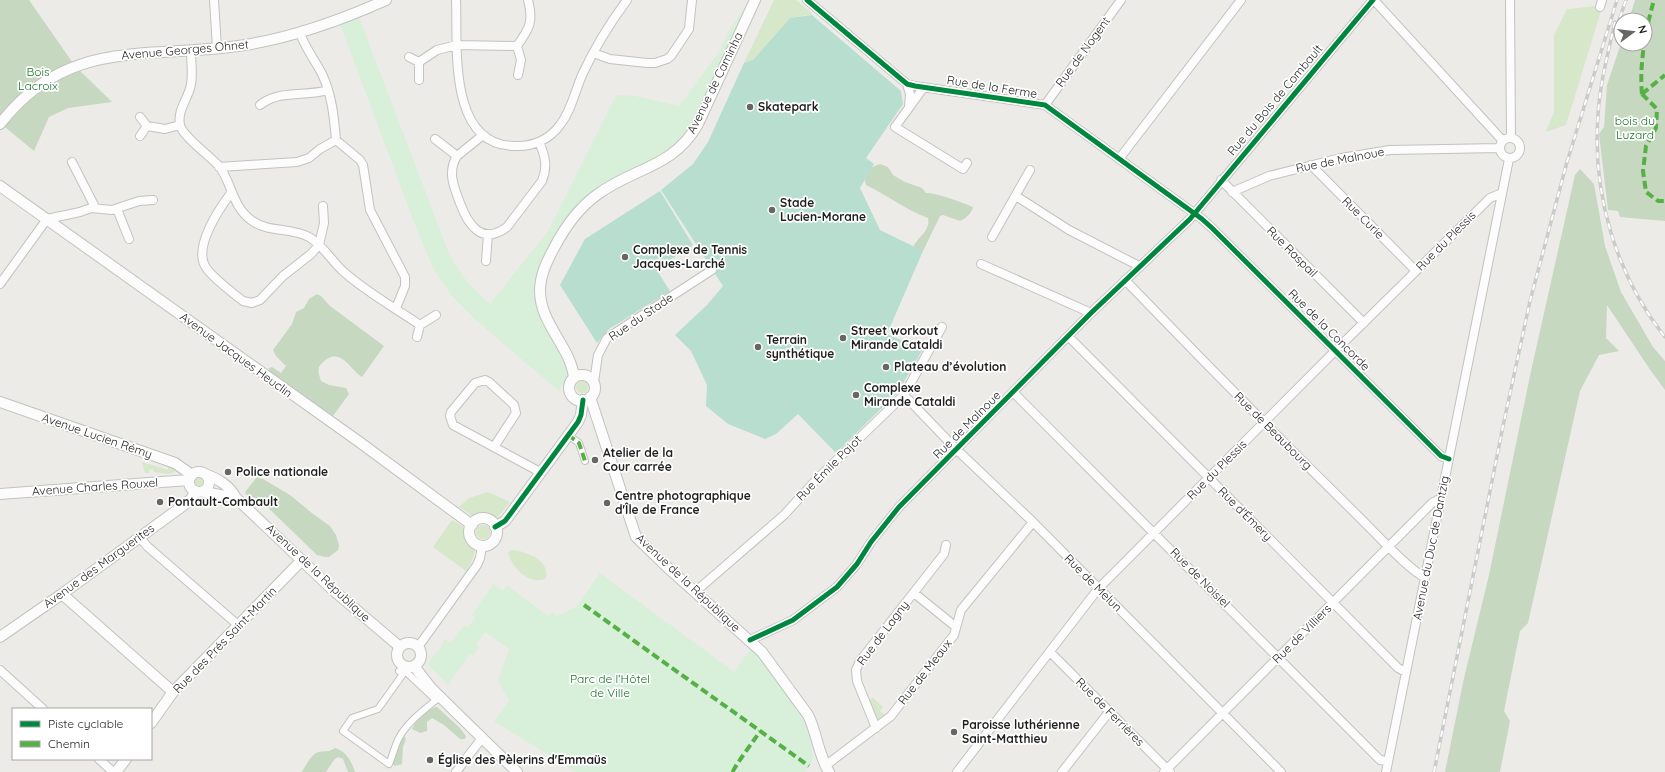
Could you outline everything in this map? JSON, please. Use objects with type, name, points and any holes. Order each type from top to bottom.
[{"type":"street","points":[[214,0],[217,48]]},
{"type":"street","name":"Avenue Georges Ohnet","points":[[0,124],[21,100],[36,88],[52,77],[72,67],[90,61],[110,57],[191,51],[254,44],[300,33],[386,0]]},
{"type":"street","points":[[456,0],[459,79],[464,103],[471,121],[483,135],[494,141],[510,146],[527,146],[539,142],[556,131],[564,120],[593,53],[627,0]]},
{"type":"street","points":[[517,46],[531,23],[531,12],[528,0]]},
{"type":"street","points":[[593,53],[610,59],[646,63],[655,63],[667,59],[671,56],[689,29],[692,0]]},
{"type":"street","name":"Avenue de Caminha","points":[[578,376],[548,320],[541,298],[542,274],[550,255],[565,228],[578,211],[598,194],[670,156],[687,141],[698,124],[755,0]]},
{"type":"street","name":"Avenue de Caminha","points":[[578,376],[557,329],[546,299],[546,282],[555,256],[574,223],[596,202],[618,188],[668,163],[689,147],[705,120],[760,0]]},
{"type":"street","points":[[807,0],[907,84],[910,94],[909,107]]},
{"type":"street","name":"Rue de Nogent","points":[[1045,105],[1121,0]]},
{"type":"street","points":[[1119,159],[1241,0]]},
{"type":"street","points":[[1373,0],[1505,142]]},
{"type":"street","name":"Rue du Bois de Combault","points":[[1194,214],[1373,0]]},
{"type":"street","points":[[1505,142],[1517,140],[1521,149],[1516,158],[1509,159],[1503,156],[1505,142],[1510,0]]},
{"type":"street","points":[[300,33],[322,74],[328,90],[332,103],[336,140],[360,160],[363,165],[366,176],[370,210],[405,277],[405,286],[396,308]]},
{"type":"street","points":[[419,62],[437,50],[457,45],[517,46]]},
{"type":"street","points":[[517,46],[521,60],[518,75]]},
{"type":"street","points":[[191,51],[191,85],[180,111],[180,126],[194,143],[207,153],[219,167],[226,178],[231,193],[246,216],[263,226],[298,232],[309,237],[319,245],[345,274],[420,325]]},
{"type":"street","points":[[409,57],[419,62]]},
{"type":"street","points":[[419,62],[419,80]]},
{"type":"street","name":"Rue de la Ferme","points":[[907,84],[1045,105],[1194,214]]},
{"type":"street","points":[[924,87],[895,127],[962,169],[967,163]]},
{"type":"street","points":[[260,105],[268,99],[279,96],[315,93],[328,90]]},
{"type":"street","points":[[140,117],[147,126],[165,130],[180,126]]},
{"type":"street","points":[[140,136],[147,126]]},
{"type":"street","points":[[483,135],[457,156],[454,160],[451,174],[453,184],[470,224],[479,231],[488,234],[499,232],[507,227],[542,181],[545,174],[546,163],[539,142]]},
{"type":"street","points":[[435,139],[457,156]]},
{"type":"street","points":[[219,167],[297,162],[309,158],[320,149],[336,140]]},
{"type":"street","name":"Rue de Malnoue","points":[[1232,192],[1269,176],[1341,158],[1390,150],[1505,142]]},
{"type":"street","name":"Avenue du Duc de Dantzig","points":[[1386,772],[1509,159]]},
{"type":"street","points":[[72,162],[95,207]]},
{"type":"street","name":"Rue Curie","points":[[1311,165],[1416,271]]},
{"type":"street","points":[[992,237],[1030,170]]},
{"type":"street","name":"Rue Raspail","points":[[1221,180],[1364,323]]},
{"type":"street","name":"Avenue Jacques Heuclin","points":[[0,186],[289,394],[358,441],[472,525]]},
{"type":"street","points":[[231,193],[223,203],[212,224],[202,248],[202,262],[208,271],[243,301],[252,303],[260,300],[283,276],[311,254],[319,245],[324,223],[323,206]]},
{"type":"street","name":"Rue du Plessis","points":[[957,772],[1098,589],[1490,198],[1502,193]]},
{"type":"street","points":[[1016,196],[1069,230],[1139,266]]},
{"type":"street","points":[[0,284],[47,219],[80,212],[95,207],[104,210],[117,210],[139,201],[153,200]]},
{"type":"street","points":[[117,210],[130,239]]},
{"type":"street","name":"Rue de Malnoue","points":[[750,640],[793,620],[837,587],[857,564],[884,524],[1091,313],[1194,214]]},
{"type":"street","name":"Rue de la Concorde","points":[[1194,214],[1212,228],[1441,456],[1449,459]]},
{"type":"street","points":[[486,261],[488,234]]},
{"type":"street","points":[[981,264],[1091,313]]},
{"type":"street","name":"Rue du Stade","points":[[594,382],[598,355],[607,338],[712,270]]},
{"type":"street","name":"Rue de Beaubourg","points":[[1126,280],[1265,423],[1417,574],[1425,577]]},
{"type":"street","points":[[417,337],[420,325],[436,315]]},
{"type":"street","name":"Rue Émile Pajot","points":[[695,592],[784,515],[816,480],[904,394],[942,327]]},
{"type":"street","name":"Rue d'Émery","points":[[1068,336],[1398,668],[1406,672]]},
{"type":"street","points":[[495,527],[505,521],[581,415],[587,399],[594,390],[594,382],[588,377],[578,376],[570,386],[571,393],[576,399],[587,399]]},
{"type":"street","points":[[494,447],[515,416],[516,409],[514,405],[489,382],[480,380],[475,382],[451,412],[450,416],[453,425],[540,472]]},
{"type":"street","name":"Rue de Noisiel","points":[[1013,392],[1380,760],[1388,761]]},
{"type":"street","name":"Rue de Melun","points":[[904,394],[956,449],[1033,522],[1281,772]]},
{"type":"street","name":"Avenue de la République","points":[[587,399],[634,534],[695,592],[762,652],[808,715],[827,769]]},
{"type":"street","name":"Avenue Lucien Rémy","points":[[0,402],[175,463],[191,477]]},
{"type":"street","points":[[568,435],[579,443],[585,461]]},
{"type":"street","points":[[199,492],[209,485],[209,479],[205,474],[199,472],[191,477],[190,485],[199,492],[236,498]]},
{"type":"street","name":"Avenue de la République","points":[[205,474],[218,479],[233,491],[236,498],[334,591],[400,647]]},
{"type":"street","name":"Avenue Charles Rouxel","points":[[0,494],[191,477]]},
{"type":"street","name":"Avenue des Marguerites","points":[[0,636],[62,594],[184,505],[199,492]]},
{"type":"street","name":"Rue de Villiers","points":[[1167,771],[1222,713],[1432,503],[1441,498]]},
{"type":"street","points":[[478,520],[490,520],[495,527],[496,534],[493,541],[486,546],[482,546],[474,542],[469,534],[472,525],[478,520]]},
{"type":"street","name":"Rue de Meaux","points":[[827,769],[891,716],[954,635],[961,610],[1033,522]]},
{"type":"street","points":[[139,537],[148,547],[238,625]]},
{"type":"street","points":[[418,647],[476,565],[480,558],[482,546]]},
{"type":"street","name":"Rue de Lagny","points":[[876,728],[857,681],[856,670],[860,661],[944,554],[946,546]]},
{"type":"street","name":"Rue des Prés Saint-Martin","points":[[152,722],[173,692],[302,560]]},
{"type":"street","points":[[914,593],[956,627]]},
{"type":"street","points":[[62,594],[173,692]]},
{"type":"street","points":[[407,643],[411,643],[418,647],[421,657],[414,666],[404,666],[399,661],[397,654],[400,647],[407,643]]},
{"type":"street","name":"Rue de Ferrières","points":[[1050,652],[1167,771]]},
{"type":"street","points":[[414,666],[431,688],[517,772]]},
{"type":"street","points":[[402,668],[436,700],[434,702],[426,708],[400,736],[389,764],[343,731],[352,718],[378,709],[403,674],[399,671],[402,668]]},
{"type":"street","points":[[0,670],[42,708]]},
{"type":"street","points":[[1062,772],[1109,712]]},
{"type":"street","points":[[456,772],[482,738]]},
{"type":"street","points":[[101,760],[118,771],[125,760]]},
{"type":"green space","name":"Bois Lacroix","points":[[0,0],[29,0],[75,66],[112,102],[68,108],[49,117],[34,151],[0,123]]},
{"type":"green space","points":[[774,0],[796,0],[813,14],[790,18],[753,60],[744,63]]},
{"type":"green space","name":"bois du Luzard","points":[[1635,0],[1665,0],[1665,221],[1620,217],[1618,211],[1608,210],[1599,134],[1604,127],[1607,85],[1618,52],[1653,52],[1653,12],[1631,12]]},
{"type":"green space","points":[[747,5],[720,67],[692,125],[684,138],[667,152],[586,197],[567,218],[543,257],[535,290],[541,317],[570,373],[559,391],[477,321],[451,295],[433,268],[417,230],[340,24],[359,17],[448,251],[466,280],[490,304],[548,231],[616,95],[635,96],[679,106],[719,52],[729,30]]},
{"type":"green space","points":[[1597,6],[1602,8],[1566,125],[1546,132],[1554,112],[1554,35],[1567,9]]},
{"type":"green space","name":"Stade Lucien-Morane","points":[[812,15],[901,91],[903,104],[866,158],[874,164],[860,188],[880,230],[923,251],[887,334],[923,349],[898,392],[836,453],[798,414],[776,434],[765,439],[728,424],[706,406],[707,385],[691,351],[675,335],[707,305],[723,286],[661,190],[693,164],[708,142],[744,63],[753,60],[790,18]]},
{"type":"green space","points":[[880,164],[888,167],[893,175],[905,182],[922,188],[926,193],[942,196],[973,207],[966,217],[960,221],[943,215],[940,216],[923,251],[912,251],[913,246],[927,228],[928,218],[912,211],[866,185],[864,177],[870,168]]},
{"type":"green space","points":[[1580,169],[1594,184],[1605,246],[1621,292],[1653,347],[1665,361],[1665,390],[1607,305],[1606,338],[1619,351],[1599,355],[1580,391],[1528,623],[1520,631],[1504,711],[1510,721],[1500,772],[1445,772],[1464,678],[1489,575],[1531,371],[1575,175]]},
{"type":"green space","name":"Complexe de Tennis Jacques-Larché","points":[[660,191],[693,245],[656,269],[670,291],[609,329],[597,343],[560,285],[585,239]]},
{"type":"green space","points":[[317,294],[321,296],[330,306],[384,346],[362,377],[340,357],[334,356],[329,358],[320,365],[318,372],[321,381],[329,385],[346,388],[349,394],[333,416],[269,371],[269,368],[272,367],[281,373],[286,366],[276,356],[273,350],[292,324],[296,312],[304,308],[309,299]]},
{"type":"green space","points":[[580,381],[584,381],[588,387],[584,393],[580,393],[576,389],[576,385]]},
{"type":"green space","points":[[142,462],[168,470],[168,466],[175,469],[175,472],[168,474],[154,472],[153,469],[149,470],[149,473],[145,473]]},
{"type":"green space","points":[[197,476],[201,476],[205,482],[201,488],[197,488],[193,484],[193,480]]},
{"type":"green space","points":[[257,477],[290,495],[330,526],[336,535],[339,545],[338,550],[329,557],[317,555],[259,499],[247,496],[245,492]]},
{"type":"green space","points":[[488,492],[510,502],[498,517],[483,514],[473,516],[459,507],[469,498]]},
{"type":"green space","points":[[452,520],[462,526],[467,542],[475,552],[466,571],[433,547]]},
{"type":"green space","points":[[480,525],[486,525],[490,529],[490,535],[486,539],[480,539],[476,535],[476,529]]},
{"type":"green space","points":[[512,550],[524,552],[541,561],[546,572],[546,578],[534,580],[522,574],[510,558],[508,552]]},
{"type":"green space","name":"Parc de l’Hôtel de Ville","points":[[600,573],[734,672],[751,649],[799,712],[807,728],[814,758],[805,772],[576,772],[494,721],[509,701],[498,680],[509,649],[485,632],[476,645],[479,647],[473,656],[470,654],[448,685],[428,664],[437,651],[441,649],[445,639],[451,643],[464,625],[468,627],[475,618],[472,615],[493,584],[503,591],[507,585],[548,616],[552,612],[557,616],[576,607]]},
{"type":"green space","points":[[872,697],[883,707],[880,711],[885,715],[880,719],[875,717],[870,701]]},
{"type":"green space","points":[[437,707],[460,728],[466,736],[465,739],[460,739],[444,725],[432,718],[427,722],[427,731],[420,733],[412,729],[419,716]]},
{"type":"green space","points":[[403,735],[406,739],[403,747],[402,764],[395,766],[392,764]]},
{"type":"green space","points":[[335,748],[339,749],[348,757],[355,772],[348,772],[343,759],[338,757],[334,760],[326,772],[302,772],[309,760],[316,753],[329,751]]},
{"type":"railway","points":[[1434,772],[1503,426],[1530,301],[1567,162],[1617,0]]},
{"type":"railway","points":[[1622,12],[1626,0]]},
{"type":"railway","points":[[1613,31],[1602,80],[1598,115],[1597,145],[1599,174],[1604,204],[1611,232],[1633,287],[1648,313],[1665,337]]},
{"type":"marked path","points":[[1642,94],[1642,58],[1648,22],[1654,0]]},
{"type":"marked path","points":[[1642,94],[1665,75]]},
{"type":"marked path","points":[[1642,94],[1657,109],[1656,128],[1646,146],[1643,171],[1646,192],[1658,201],[1665,201]]},
{"type":"marked path","points":[[568,435],[579,443],[585,461]]},
{"type":"marked path","points":[[584,605],[809,766]]},
{"type":"marked path","points":[[733,772],[760,731]]},
{"type":"cycle path","points":[[807,0],[907,84],[1045,105],[1202,219],[1441,456],[1449,459]]},
{"type":"cycle path","points":[[750,640],[793,620],[837,587],[857,564],[871,542],[899,507],[1091,313],[1190,219],[1373,0]]},
{"type":"cycle path","points":[[495,527],[505,521],[578,422],[581,415],[583,400]]},
{"type":"place","name":"Skatepark","points":[[750,107]]},
{"type":"place","name":"Stade Lucien-Morane","points":[[772,210]]},
{"type":"place","name":"Complexe de Tennis Jacques-Larché","points":[[625,257]]},
{"type":"place","name":"Street workout Mirande Cataldi","points":[[843,338]]},
{"type":"place","name":"Terrain synthétique","points":[[758,347]]},
{"type":"place","name":"Plateau d’évolution","points":[[886,367]]},
{"type":"place","name":"Complexe Mirande Cataldi","points":[[856,395]]},
{"type":"place","name":"Atelier de la Cour carrée","points":[[595,460]]},
{"type":"place","name":"Police nationale","points":[[228,472]]},
{"type":"place","name":"Pontault-Combault","points":[[160,502]]},
{"type":"place","name":"Centre photographique d'Île de France","points":[[607,503]]},
{"type":"place","name":"Paroisse luthérienne Saint-Matthieu","points":[[954,732]]},
{"type":"place","name":"Église des Pèlerins d'Emmaüs","points":[[430,760]]}]
